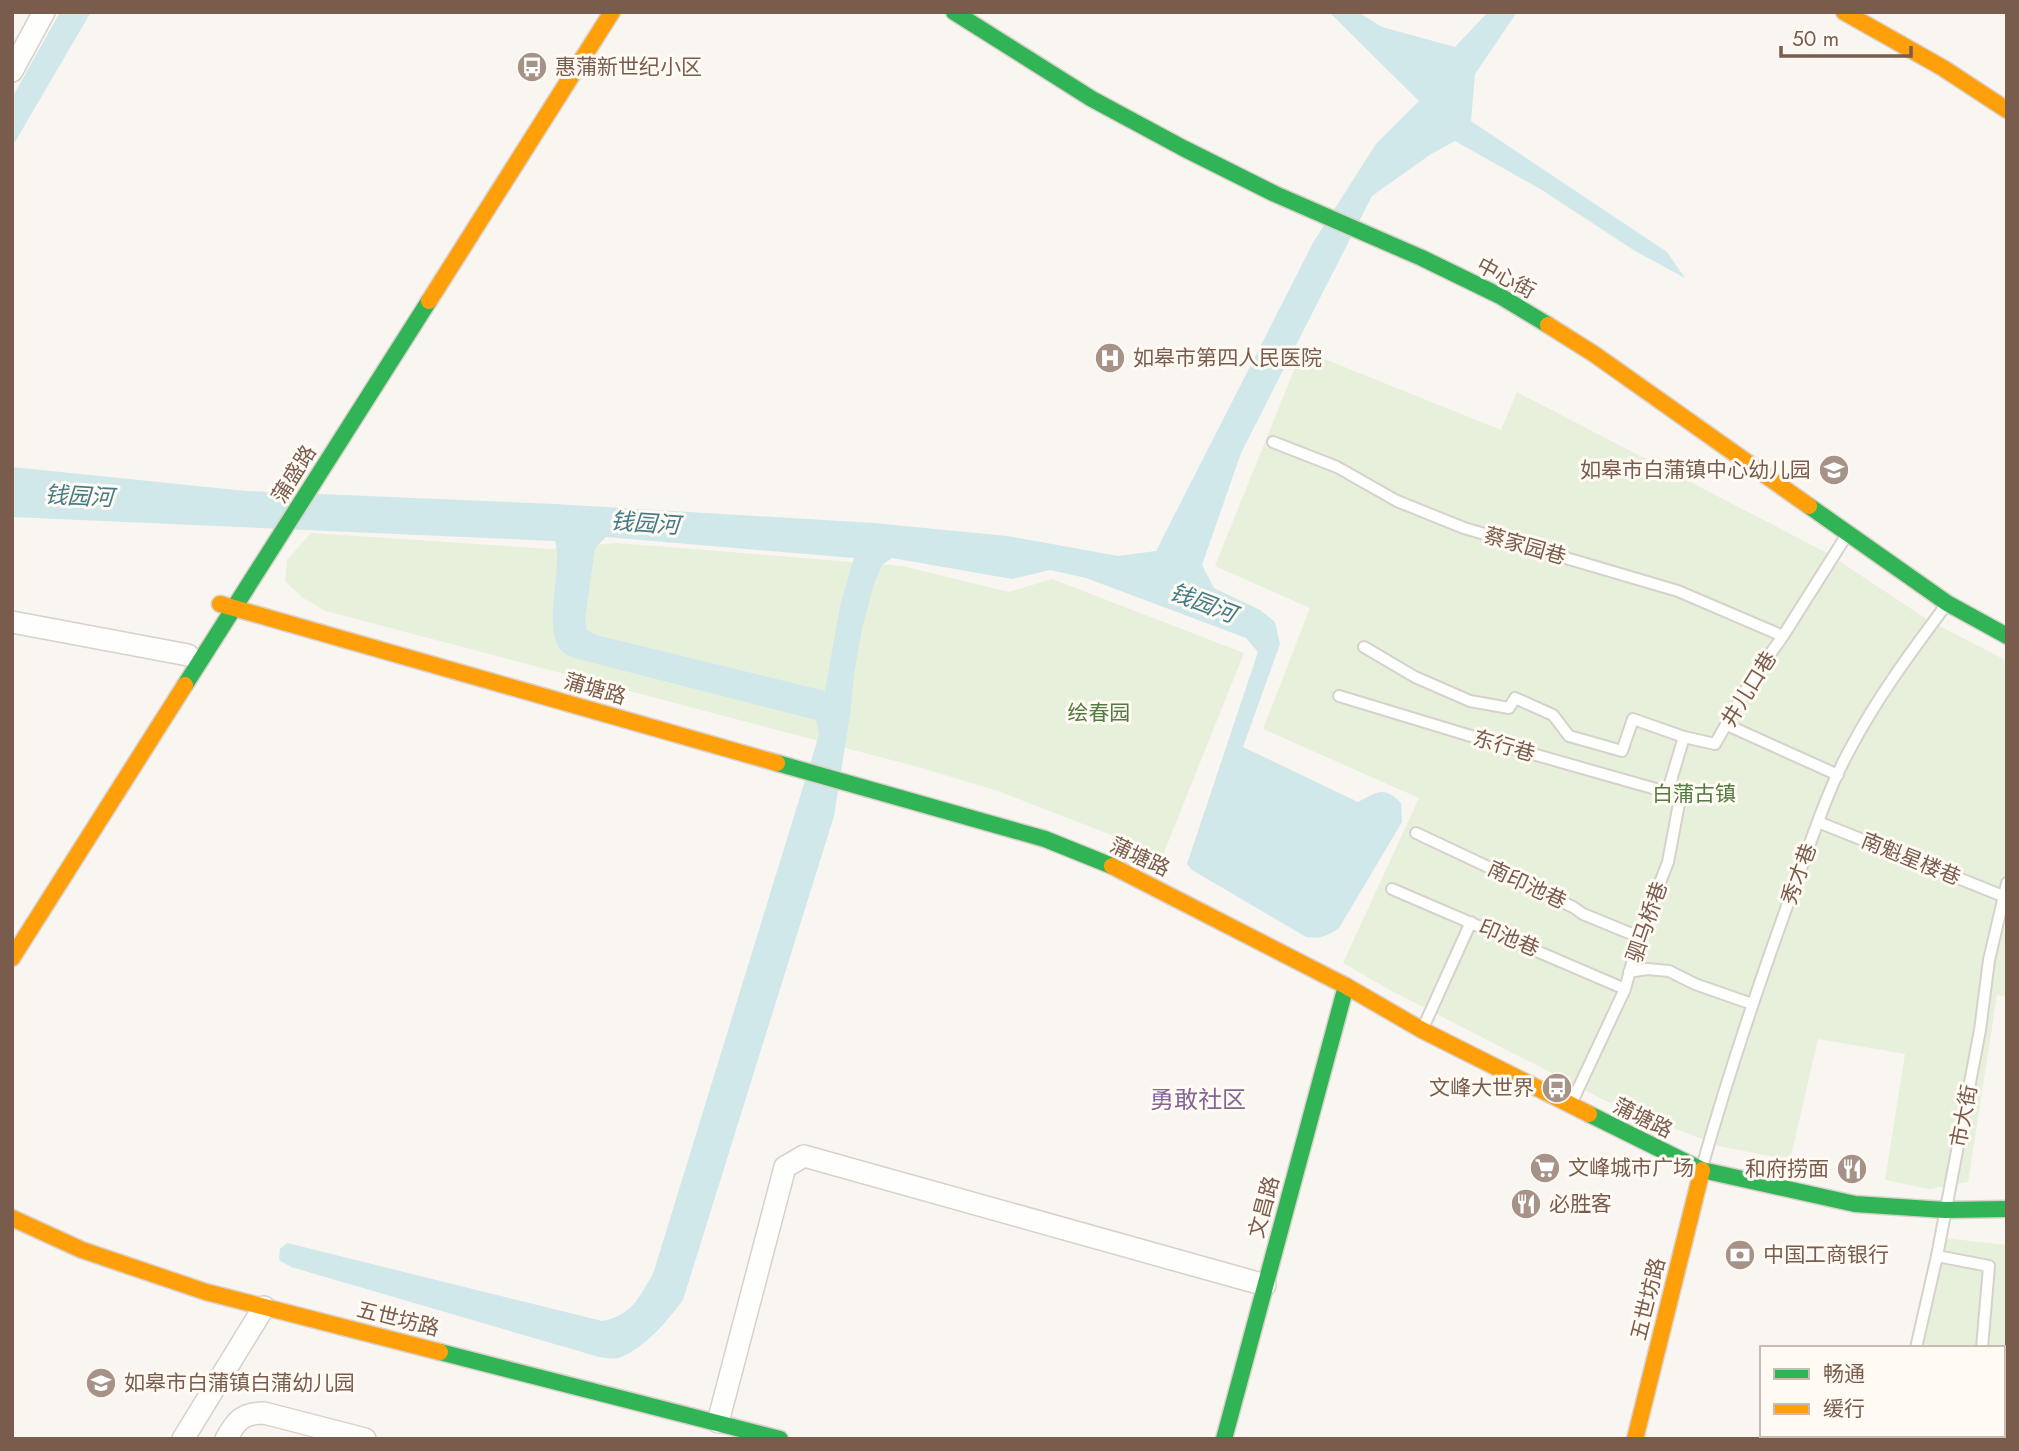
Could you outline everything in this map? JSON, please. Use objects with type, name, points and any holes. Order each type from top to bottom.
[{"type":"main road","name":"蒲盛路","points":[[12,958],[227,606],[247,561],[593,12]]},
{"type":"main road","name":"蒲盛路","points":[[12,932],[188,655],[267,556],[612,12]]},
{"type":"main road","name":"中心街","points":[[954,12],[1092,99],[1183,148],[1500,296],[1594,354],[1947,603],[2007,636]]},
{"type":"main road","points":[[1843,12],[1943,68],[2007,110]]},
{"type":"main road","name":"蒲塘路","points":[[227,606],[1045,839],[1124,871],[1346,986],[1422,1030],[1702,1170],[1855,1204],[1945,1210],[2007,1209]]},
{"type":"main road","name":"文昌路","points":[[1224,1439],[1346,986]]},
{"type":"main road","name":"五世坊路","points":[[1635,1439],[1702,1170]]},
{"type":"main road","name":"五世坊路","points":[[12,1218],[82,1250],[206,1292],[780,1439]]},
{"type":"street","points":[[12,71],[44,12]]},
{"type":"street","points":[[12,622],[188,655]]},
{"type":"street","points":[[718,1422],[785,1167],[804,1156],[1265,1285]]},
{"type":"street","points":[[183,1439],[264,1307]]},
{"type":"street","points":[[226,1439],[243,1417],[252,1413],[264,1413],[365,1439]]},
{"type":"lane","name":"蔡家园巷","points":[[1273,442],[1337,467],[1397,501],[1464,528],[1678,591],[1783,636]]},
{"type":"lane","name":"井儿口巷","points":[[1364,647],[1415,677],[1470,701],[1509,708],[1515,698],[1553,715],[1569,736],[1622,751],[1633,719],[1684,737],[1715,744],[1751,681],[1848,533]]},
{"type":"lane","name":"秀才巷","points":[[1702,1170],[1752,1004],[1818,822],[1848,751],[1891,680],[1947,603]]},
{"type":"lane","name":"东行巷","points":[[1339,696],[1663,791],[1669,787]]},
{"type":"lane","points":[[1727,725],[1838,775]]},
{"type":"lane","points":[[1669,787],[1684,737]]},
{"type":"lane","name":"驷马桥巷","points":[[1570,1105],[1625,989],[1639,937],[1668,862],[1681,793],[1669,787]]},
{"type":"lane","name":"南魁星楼巷","points":[[1818,822],[2003,896]]},
{"type":"lane","name":"南印池巷","points":[[1416,833],[1583,914],[1639,937]]},
{"type":"lane","name":"市大街","points":[[1916,1346],[1937,1255],[1980,1030],[1989,960],[2003,914],[2003,896],[2007,883]]},
{"type":"lane","name":"印池巷","points":[[1392,889],[1625,989]]},
{"type":"lane","points":[[1422,1030],[1471,922]]},
{"type":"lane","points":[[1629,972],[1647,969],[1669,971],[1695,984],[1752,1004]]},
{"type":"lane","points":[[1937,1255],[1989,1266],[1982,1346]]},
{"type":"green space","name":"白蒲古镇","points":[[1302,350],[1501,430],[1517,392],[1827,553],[1928,620],[2007,661],[2007,997],[1997,995],[1968,1182],[1929,1189],[1885,1180],[1905,1054],[1818,1039],[1790,1160],[1719,1146],[1606,1101],[1343,963],[1419,798],[1263,729],[1310,608],[1215,566]]},
{"type":"green space","name":"绘春园","points":[[311,533],[551,549],[617,543],[902,566],[1009,592],[1052,579],[1244,653],[1163,855],[998,791],[918,767],[326,611],[303,598],[285,581],[287,560]]},
{"type":"green space","points":[[1944,1238],[2007,1245],[2007,1439],[1899,1439],[2005,1437],[2005,1346],[1920,1346]]},
{"type":"water","points":[[60,12],[91,12],[12,147],[12,98]]},
{"type":"water","name":"钱园河","points":[[1329,12],[1358,12],[1382,27],[1455,47],[1488,12],[1517,12],[1475,74],[1471,121],[1667,252],[1685,278],[1635,251],[1542,190],[1455,141],[1431,154],[1372,196],[1241,453],[1202,565],[1214,588],[1260,610],[1275,622],[1280,644],[1243,747],[1358,802],[1370,795],[1385,792],[1401,803],[1402,822],[1339,928],[1324,936],[1306,937],[1192,870],[1187,864],[1258,652],[1246,638],[1086,578],[1050,570],[1012,579],[892,558],[882,565],[862,629],[834,816],[683,1300],[663,1325],[630,1353],[616,1358],[599,1357],[291,1267],[279,1260],[280,1249],[287,1243],[602,1321],[621,1315],[634,1304],[653,1274],[819,735],[816,720],[578,659],[564,653],[556,642],[553,630],[557,568],[555,541],[12,517],[12,467],[246,491],[555,504],[874,523],[1007,536],[1118,556],[1156,551],[1314,241],[1376,144],[1419,101]],"holes":[[[606,537],[854,558],[840,606],[825,691],[596,635],[587,630],[585,619],[594,555],[596,547]]]},
{"type":"traffic: fast","points":[[954,12],[1092,99],[1183,148],[1275,194],[1422,258],[1500,296],[1548,325]]},
{"type":"traffic: fast","points":[[185,685],[429,301]]},
{"type":"traffic: fast","points":[[1809,506],[1947,603],[2007,636]]},
{"type":"traffic: fast","points":[[777,763],[1045,839],[1112,866]]},
{"type":"traffic: fast","points":[[1224,1439],[1346,986]]},
{"type":"traffic: fast","points":[[1589,1114],[1702,1170],[1855,1204],[1945,1210],[2007,1209]]},
{"type":"traffic: fast","points":[[440,1352],[780,1439]]},
{"type":"traffic: slow","points":[[429,301],[612,12]]},
{"type":"traffic: slow","points":[[1844,12],[1943,68],[2007,110]]},
{"type":"traffic: slow","points":[[1548,325],[1594,354],[1809,506]]},
{"type":"traffic: slow","points":[[220,604],[777,763]]},
{"type":"traffic: slow","points":[[12,958],[185,685]]},
{"type":"traffic: slow","points":[[1112,866],[1346,986],[1422,1030],[1589,1114]]},
{"type":"traffic: slow","points":[[1635,1439],[1702,1170]]},
{"type":"traffic: slow","points":[[12,1218],[82,1250],[206,1292],[440,1352]]},
{"type":"place","name":"惠蒲新世纪小区","points":[[532,67]]},
{"type":"place","name":"如皋市第四人民医院","points":[[1110,358]]},
{"type":"place","name":"如皋市白蒲镇中心幼儿园","points":[[1834,470]]},
{"type":"place","name":"文峰大世界","points":[[1557,1088]]},
{"type":"place","name":"文峰城市广场","points":[[1545,1168]]},
{"type":"place","name":"和府捞面","points":[[1852,1169]]},
{"type":"place","name":"必胜客","points":[[1526,1204]]},
{"type":"place","name":"中国工商银行","points":[[1740,1255]]},
{"type":"place","name":"如皋市白蒲镇白蒲幼儿园","points":[[101,1383]]},
{"type":"district","name":"勇敢社区","points":[[1198,1100]]}]
